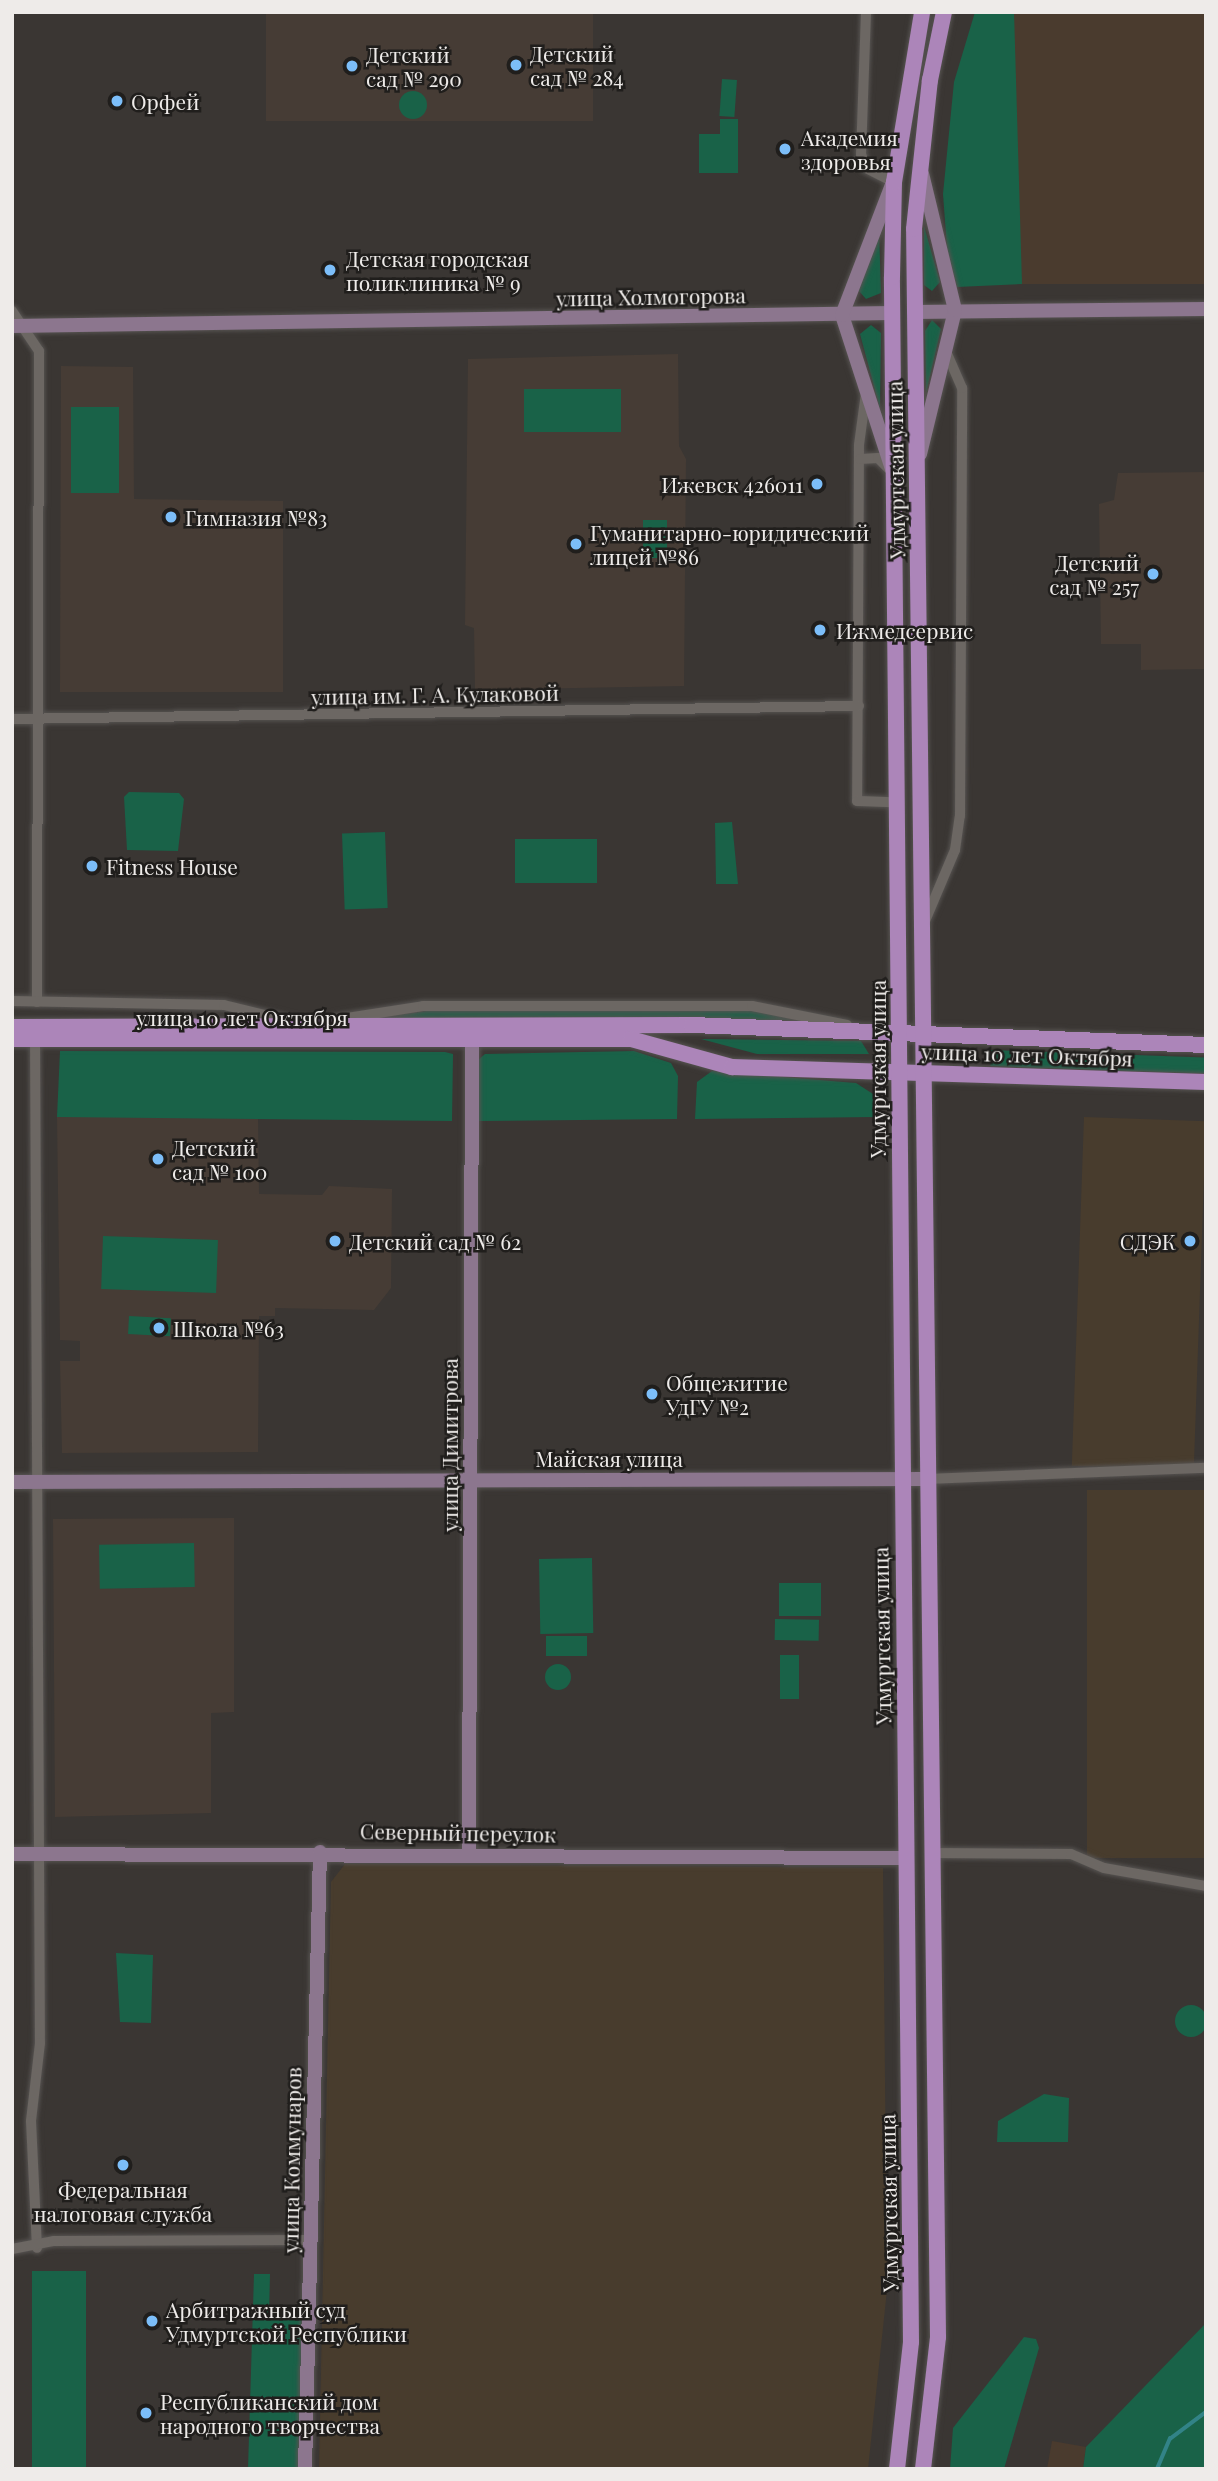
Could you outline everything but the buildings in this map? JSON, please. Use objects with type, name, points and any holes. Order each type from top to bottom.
[{"type":"main road","name":"Удмуртская улица","points":[[897,2469],[911,2342],[900,1479],[892,313],[894,182],[922,12]]},
{"type":"main road","name":"Удмуртская улица","points":[[923,2469],[938,2337],[914,312],[919,161],[944,12]]},
{"type":"main road","name":"улица Холмогорова","points":[[892,313],[914,312]]},
{"type":"main road","name":"улица 10 лет Октября","points":[[12,1039],[35,1032],[308,1025],[631,1040],[732,1067],[1206,1082]]},
{"type":"main road","name":"улица 10 лет Октября","points":[[12,1027],[35,1032],[922,1030],[1206,1045]]},
{"type":"main road","points":[[901,1541],[915,1531],[928,1539]]},
{"type":"street","points":[[866,12],[860,154],[866,168],[894,182],[842,314],[893,474]]},
{"type":"street","points":[[916,472],[955,310],[919,161]]},
{"type":"street","name":"улица Холмогорова","points":[[914,312],[1206,309]]},
{"type":"street","points":[[12,311],[19,326],[39,351]]},
{"type":"street","name":"улица Холмогорова","points":[[19,326],[892,313]]},
{"type":"street","points":[[37,1002],[39,351],[44,325]]},
{"type":"street","name":"Удмуртская улица","points":[[921,930],[956,850],[960,816],[961,388],[945,349]]},
{"type":"street","name":"Удмуртская улица","points":[[866,393],[860,459],[857,801],[895,802]]},
{"type":"street","points":[[860,459],[878,458],[893,474]]},
{"type":"street","name":"улица им. Г. А. Кулаковой","points":[[12,719],[859,706]]},
{"type":"street","name":"улица 10 лет Октября","points":[[12,1001],[224,1006],[308,1025],[423,1006],[752,1006],[869,1030]]},
{"type":"street","points":[[35,1032],[40,2043],[31,2121],[37,2248]]},
{"type":"street","name":"улица Димитрова","points":[[469,1853],[472,1032]]},
{"type":"street","name":"Майская улица","points":[[12,1482],[927,1479],[1206,1468]]},
{"type":"street","name":"Северный переулок","points":[[12,1854],[320,1852],[904,1857]]},
{"type":"street","name":"улица Коммунаров","points":[[305,2469],[320,1852]]},
{"type":"street","points":[[934,1853],[1071,1854],[1104,1868],[1206,1886]]},
{"type":"street","points":[[12,2249],[37,2248],[54,2241],[310,2240]]},
{"type":"shaded area","points":[[266,12],[593,12],[593,121],[266,121]]},
{"type":"shaded area","points":[[1014,12],[1206,12],[1206,284],[1014,284]]},
{"type":"shaded area","name":"Гуманитарно-юридический лицей №86","points":[[678,354],[679,446],[686,459],[684,686],[475,690],[474,628],[465,625],[468,359]]},
{"type":"shaded area","name":"Гимназия №83","points":[[61,366],[133,367],[134,499],[283,501],[283,692],[60,692]]},
{"type":"shaded area","name":"Детский сад № 257","points":[[1206,472],[1206,669],[1141,670],[1141,644],[1101,644],[1099,504],[1114,500],[1118,473]]},
{"type":"shaded area","name":"Школа №63","points":[[258,1115],[259,1194],[322,1195],[329,1186],[392,1189],[391,1288],[374,1310],[275,1308],[275,1316],[259,1316],[258,1452],[62,1453],[60,1361],[80,1361],[80,1341],[60,1340],[57,1117]]},
{"type":"shaded area","points":[[1084,1117],[1206,1121],[1194,1470],[1072,1466]]},
{"type":"shaded area","points":[[1087,1490],[1206,1490],[1206,1858],[1087,1858]]},
{"type":"shaded area","points":[[234,1518],[234,1712],[211,1713],[211,1813],[55,1817],[53,1519]]},
{"type":"shaded area","points":[[345,1864],[883,1868],[887,2290],[868,2469],[319,2469],[331,1882]]},
{"type":"shaded area","points":[[1052,2441],[1086,2447],[1083,2469],[1047,2469]]},
{"type":"green space","points":[[975,12],[1014,12],[1022,284],[957,287],[947,248],[943,194],[954,82]]},
{"type":"green space","points":[[722,79],[737,80],[734,117],[719,116]]},
{"type":"green space","points":[[413,91],[423,95],[427,105],[423,115],[413,119],[403,115],[399,105],[403,95]]},
{"type":"green space","points":[[720,119],[738,119],[738,173],[699,173],[699,134],[720,134]]},
{"type":"green space","points":[[924,226],[940,282],[932,291],[924,285]]},
{"type":"green space","points":[[879,230],[881,293],[866,299],[859,291]]},
{"type":"green space","points":[[932,320],[941,329],[926,393],[925,331]]},
{"type":"green space","points":[[871,325],[881,333],[880,409],[860,334]]},
{"type":"green space","points":[[524,389],[621,389],[621,432],[524,432]]},
{"type":"green space","points":[[71,407],[119,407],[119,493],[71,493]]},
{"type":"green space","points":[[643,520],[667,520],[667,558],[643,558]]},
{"type":"green space","points":[[129,792],[179,793],[184,799],[178,851],[127,850],[124,797]]},
{"type":"green space","points":[[732,822],[738,884],[716,884],[715,823]]},
{"type":"green space","points":[[385,832],[388,908],[345,909],[342,834]]},
{"type":"green space","points":[[515,839],[597,839],[597,883],[515,883]]},
{"type":"green space","points":[[760,1009],[794,1020],[367,1019],[427,1011]]},
{"type":"green space","points":[[701,1039],[861,1041],[869,1054],[757,1054]]},
{"type":"green space","points":[[991,1050],[1206,1058],[1205,1073],[990,1066]]},
{"type":"green space","points":[[60,1051],[445,1052],[453,1054],[452,1121],[57,1117]]},
{"type":"green space","points":[[634,1051],[671,1063],[678,1076],[677,1119],[477,1121],[477,1061],[485,1054]]},
{"type":"green space","points":[[712,1071],[856,1083],[873,1094],[876,1117],[695,1119],[697,1082]]},
{"type":"green space","points":[[103,1236],[218,1240],[216,1293],[101,1289]]},
{"type":"green space","points":[[129,1316],[171,1318],[170,1336],[128,1334]]},
{"type":"green space","points":[[194,1543],[195,1587],[100,1589],[99,1545]]},
{"type":"green space","points":[[592,1558],[593,1633],[540,1634],[539,1559]]},
{"type":"green space","points":[[779,1583],[821,1583],[821,1616],[779,1616]]},
{"type":"green space","points":[[775,1619],[819,1620],[819,1641],[775,1640]]},
{"type":"green space","points":[[546,1636],[587,1636],[587,1656],[546,1656]]},
{"type":"green space","points":[[780,1655],[799,1655],[799,1699],[780,1699]]},
{"type":"green space","points":[[558,1664],[567,1668],[571,1677],[567,1686],[558,1690],[549,1686],[545,1677],[549,1668]]},
{"type":"green space","points":[[116,1953],[153,1955],[151,2023],[120,2022]]},
{"type":"green space","points":[[1191,2005],[1202,2010],[1207,2021],[1202,2032],[1191,2037],[1180,2032],[1175,2021],[1180,2010]]},
{"type":"green space","points":[[1044,2094],[1069,2098],[1068,2142],[997,2142],[998,2121]]},
{"type":"green space","points":[[32,2271],[86,2271],[86,2469],[32,2469]]},
{"type":"green space","points":[[254,2274],[270,2274],[269,2317],[302,2317],[298,2469],[248,2469]]},
{"type":"green space","points":[[1206,2323],[1206,2469],[1083,2469],[1086,2447]]},
{"type":"green space","points":[[1024,2337],[1036,2339],[1039,2348],[1004,2469],[950,2469],[953,2428]]},
{"type":"waterway","points":[[1157,2469],[1170,2439],[1206,2412]]},
{"type":"place","name":"Детский сад № 284","points":[[516,65]]},
{"type":"place","name":"Детский сад № 290","points":[[352,66]]},
{"type":"place","name":"Орфей","points":[[117,101]]},
{"type":"place","name":"Академия здоровья","points":[[785,149]]},
{"type":"place","name":"Детская городская поликлиника № 9","points":[[330,270]]},
{"type":"place","name":"Ижевск 426011","points":[[817,484]]},
{"type":"place","name":"Гимназия №83","points":[[171,517]]},
{"type":"place","name":"Гуманитарно-юридический лицей №86","points":[[576,544]]},
{"type":"place","name":"Детский сад № 257","points":[[1153,574]]},
{"type":"place","name":"Ижмедсервис","points":[[820,630]]},
{"type":"place","name":"Fitness House","points":[[92,866]]},
{"type":"place","name":"Детский сад № 100","points":[[158,1159]]},
{"type":"place","name":"Детский сад № 62","points":[[335,1241]]},
{"type":"place","name":"СДЭК","points":[[1190,1241]]},
{"type":"place","name":"Школа №63","points":[[159,1328]]},
{"type":"place","name":"Общежитие УдГУ №2","points":[[652,1394]]},
{"type":"place","name":"Федеральная налоговая служба","points":[[123,2165]]},
{"type":"place","name":"Арбитражный суд Удмуртской Республики","points":[[152,2321]]},
{"type":"place","name":"Республиканский дом народного творчества","points":[[146,2413]]}]
